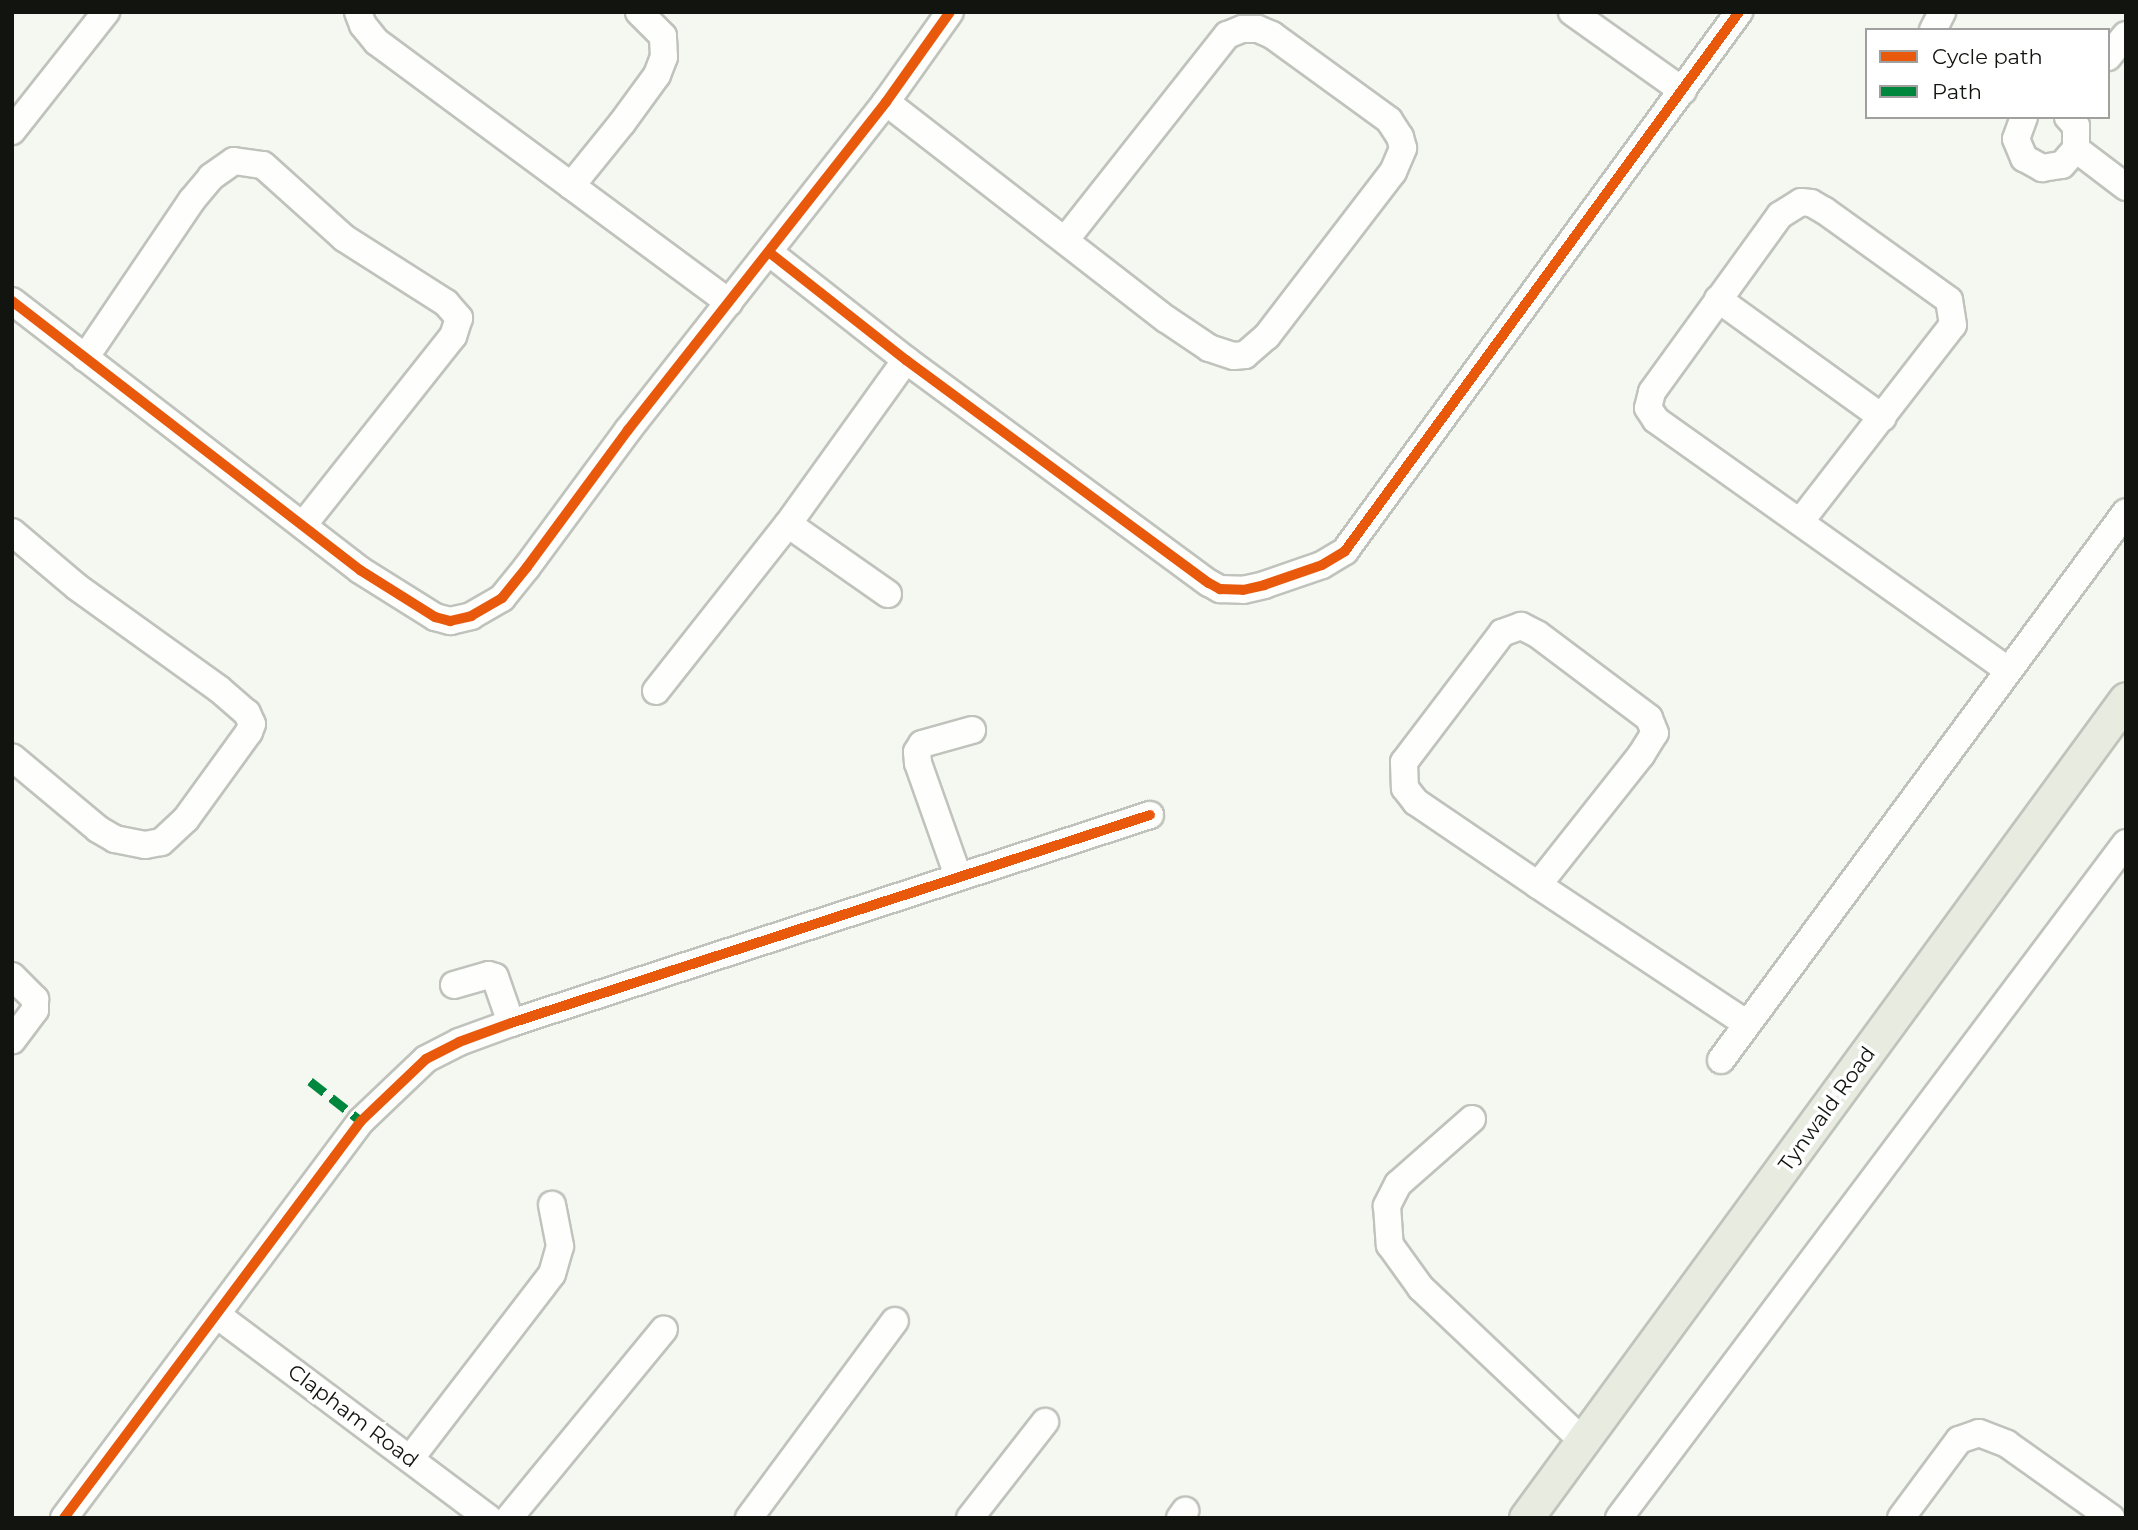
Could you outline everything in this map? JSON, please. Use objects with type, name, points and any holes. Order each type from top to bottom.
[{"type":"main road","name":"Tynwald Road","points":[[1526,1518],[2126,699]]},
{"type":"street","points":[[12,131],[106,12]]},
{"type":"street","points":[[358,12],[363,26],[377,41],[729,302]]},
{"type":"street","points":[[571,186],[657,75],[664,57],[663,36],[639,12]]},
{"type":"street","points":[[1572,12],[1683,90]]},
{"type":"street","points":[[770,253],[906,360],[1209,583],[1220,589],[1243,590],[1293,577],[1322,565],[1345,551],[1739,12]]},
{"type":"street","points":[[1934,28],[1942,12]]},
{"type":"street","points":[[12,301],[360,569],[435,617],[450,621],[471,616],[502,598],[527,567],[886,102],[942,15]]},
{"type":"street","points":[[886,102],[1065,240],[1221,355],[1245,355],[1268,336],[1399,164],[1403,148],[1400,137],[1389,120],[1272,34],[1258,29],[1242,29],[1227,35],[1065,240]]},
{"type":"street","points":[[2110,55],[2126,35]]},
{"type":"street","points":[[2021,119],[2016,139],[2024,158],[2042,168],[2062,165],[2076,149],[2076,126],[2070,119]]},
{"type":"street","points":[[2076,149],[2126,187]]},
{"type":"street","points":[[85,358],[192,200],[211,177],[234,162],[263,166],[344,238],[446,303],[459,318],[453,336],[303,525]]},
{"type":"street","points":[[1800,522],[1953,325],[1949,300],[1825,211],[1811,203],[1801,202],[1780,215],[1652,392],[1648,399],[1648,408],[1656,420],[2008,670]]},
{"type":"street","points":[[1718,299],[1883,418]]},
{"type":"street","points":[[656,691],[788,524],[906,360]]},
{"type":"street","points":[[1721,1060],[2126,512]]},
{"type":"street","points":[[788,524],[888,594]]},
{"type":"street","points":[[12,532],[77,587],[219,689],[247,713],[252,724],[186,819],[161,842],[145,845],[115,839],[98,829],[12,757]]},
{"type":"street","points":[[1538,885],[1641,755],[1655,733],[1649,718],[1537,634],[1521,626],[1502,633],[1404,762],[1405,788],[1416,802],[1538,885],[1746,1024]]},
{"type":"street","points":[[958,876],[918,763],[917,752],[922,744],[972,730]]},
{"type":"street","points":[[64,1518],[360,1121],[426,1059],[460,1042],[511,1023],[1150,815]]},
{"type":"street","points":[[1619,1518],[2126,843]]},
{"type":"street","points":[[454,985],[489,975],[495,977],[511,1023]]},
{"type":"street","points":[[12,976],[35,999],[35,1010],[12,1040]]},
{"type":"street","points":[[1472,1119],[1398,1184],[1387,1206],[1390,1245],[1420,1288],[1583,1441]]},
{"type":"street","points":[[410,1459],[552,1274],[560,1247],[552,1205]]},
{"type":"street","name":"Clapham Road","points":[[217,1315],[488,1518]]},
{"type":"street","points":[[749,1518],[895,1321]]},
{"type":"street","points":[[509,1518],[664,1329]]},
{"type":"street","points":[[970,1518],[1045,1422]]},
{"type":"street","points":[[1901,1518],[1959,1440],[1979,1433],[2007,1444],[2111,1518]]},
{"type":"marked path","points":[[310,1081],[361,1121]]},
{"type":"cycle path","points":[[12,301],[360,570],[435,617],[450,621],[471,616],[502,598],[527,567],[628,430],[886,102],[950,12]]},
{"type":"cycle path","points":[[770,253],[906,360],[1209,583],[1220,589],[1243,590],[1264,585],[1322,565],[1345,551],[1739,12]]},
{"type":"cycle path","points":[[64,1518],[361,1121],[426,1059],[459,1042],[511,1023],[1150,815]]}]
